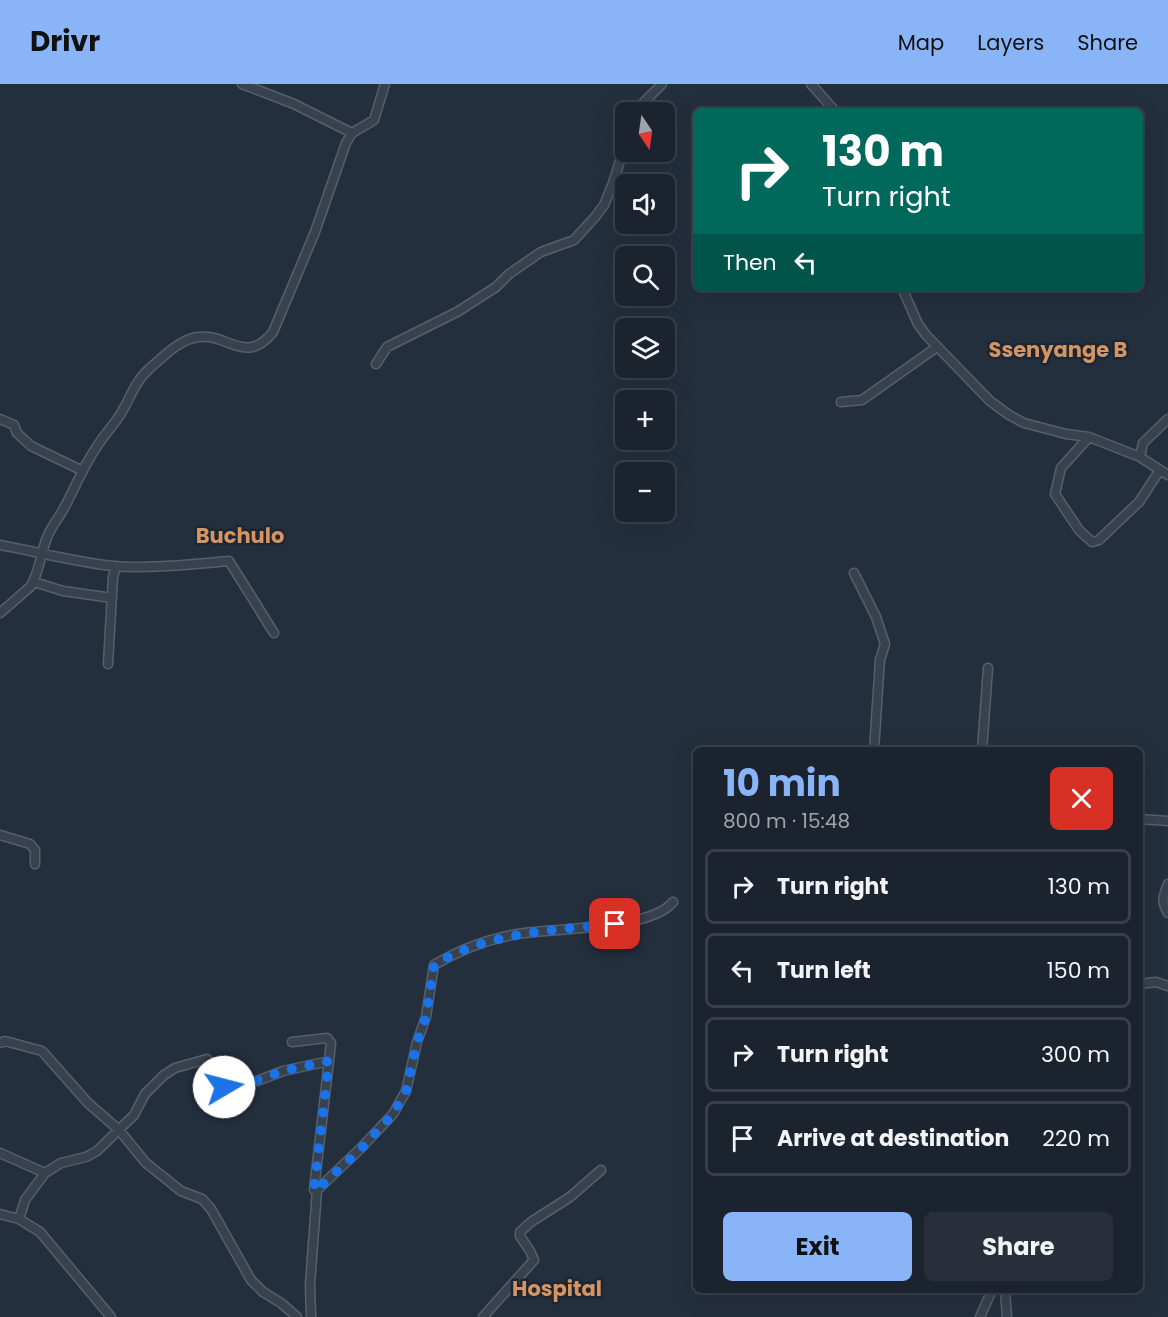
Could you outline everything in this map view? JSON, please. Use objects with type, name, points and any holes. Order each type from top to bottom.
[{"type":"street","points":[[242,84],[294,104],[352,133]]},
{"type":"street","points":[[0,613],[34,582],[41,553],[50,532],[95,448],[121,414],[137,382],[147,370],[185,341],[198,337],[208,337],[241,348],[250,348],[260,345],[273,332],[315,232],[346,143],[352,133],[374,120],[385,84]]},
{"type":"street","points":[[644,102],[662,84]]},
{"type":"street","points":[[811,84],[832,108]]},
{"type":"street","points":[[376,364],[387,347],[457,312],[496,287],[509,274],[541,252],[574,240],[604,205],[620,162]]},
{"type":"street","points":[[903,291],[918,324],[990,401],[1009,415],[1035,426],[1089,437],[1140,458],[1164,472],[1139,502],[1099,540],[1092,542],[1079,530],[1055,494],[1061,468],[1089,437]]},
{"type":"street","points":[[842,402],[862,400],[937,346]]},
{"type":"street","points":[[0,419],[14,425],[17,434],[31,446],[83,471]]},
{"type":"street","points":[[1140,458],[1143,443],[1168,419]]},
{"type":"street","points":[[0,544],[66,559],[116,566],[228,561],[274,633]]},
{"type":"street","points":[[108,664],[113,577],[116,566]]},
{"type":"street","points":[[855,573],[876,616],[885,644],[880,660],[874,747]]},
{"type":"street","points":[[34,582],[63,591],[112,598]]},
{"type":"street","points":[[982,747],[988,668]]},
{"type":"street","points":[[1143,819],[1168,821]]},
{"type":"street","points":[[0,835],[30,844],[36,850],[35,864]]},
{"type":"street","points":[[1168,884],[1162,899],[1168,913]]},
{"type":"street","points":[[311,1317],[310,1285],[317,1190],[349,1161],[393,1114],[406,1091],[417,1042],[426,1017],[434,965],[454,952],[515,934],[615,924],[667,909],[673,902]]},
{"type":"street","points":[[1143,984],[1156,982],[1168,986]]},
{"type":"street","points":[[292,1042],[327,1038],[331,1042],[314,1190],[317,1190]]},
{"type":"street","points":[[0,1042],[5,1041],[42,1051],[88,1103],[119,1130],[146,1163],[181,1191],[202,1199],[211,1209],[251,1280],[263,1292],[281,1303],[297,1317]]},
{"type":"street","points":[[19,1219],[25,1200],[45,1173],[61,1163],[93,1153],[134,1115],[145,1094],[164,1075],[175,1068],[207,1059],[217,1072],[224,1087],[231,1090],[283,1071],[329,1061]]},
{"type":"street","points":[[0,1153],[45,1173]]},
{"type":"street","points":[[483,1317],[534,1260],[520,1232],[531,1222],[570,1197],[601,1170]]},
{"type":"street","points":[[0,1214],[19,1219],[40,1232],[111,1317]]},
{"type":"street","points":[[980,1317],[991,1293]]},
{"type":"street","points":[[1005,1293],[1007,1317]]},
{"type":"district","name":"Ssenyange B","points":[[1058,349]]},
{"type":"district","name":"Buchulo","points":[[240,535]]},
{"type":"district","name":"Hospital","points":[[557,1288]]},
{"type":"route","points":[[224,1087],[231,1090],[237,1089],[283,1071],[329,1061],[314,1190],[317,1190],[361,1149],[393,1114],[406,1091],[417,1042],[426,1017],[434,965],[454,952],[515,934],[615,924]]}]
